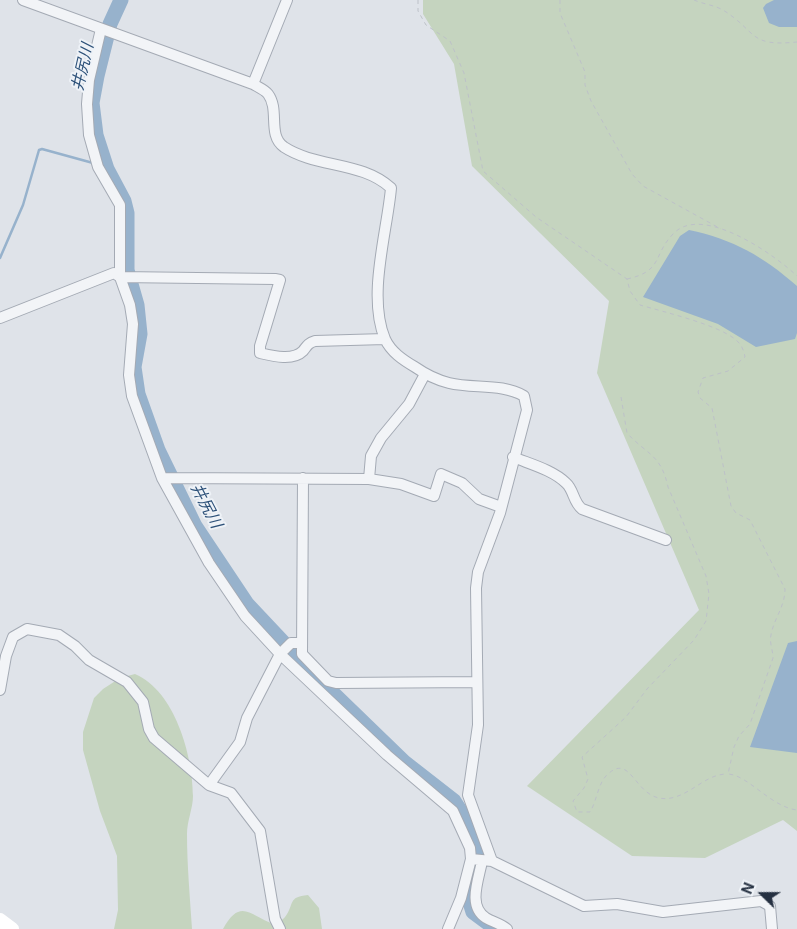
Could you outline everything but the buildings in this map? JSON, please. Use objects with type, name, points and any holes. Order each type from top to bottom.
[{"type":"main road","points":[[0,920],[12,929]]},
{"type":"street","points":[[23,0],[41,3],[106,31],[252,84],[267,92],[275,106],[275,137],[283,146],[305,158],[354,170],[384,182],[390,188],[378,285],[379,312],[385,340],[398,357],[425,374],[450,383],[514,390],[524,396],[527,410],[501,507],[478,572],[476,588],[478,725],[468,795],[480,860],[474,900],[478,910],[485,917],[508,929]]},
{"type":"street","points":[[252,84],[287,0]]},
{"type":"street","points":[[106,31],[89,80],[87,104],[89,135],[98,167],[120,205],[122,222],[120,277],[130,305],[133,324],[129,375],[132,396],[162,478],[209,564],[245,616],[280,654],[387,755],[453,810],[470,848],[480,860],[584,906],[616,904],[663,912],[762,900],[770,906],[772,929]]},
{"type":"street","points":[[0,318],[114,273],[120,277],[280,280],[260,353],[287,357],[302,353],[309,342],[385,340]]},
{"type":"street","points":[[369,479],[371,456],[381,438],[409,404],[425,374]]},
{"type":"street","points":[[513,457],[568,484],[576,504],[582,509],[666,540]]},
{"type":"street","points":[[162,478],[369,479],[402,484],[434,496],[441,474],[462,483],[479,499],[501,507]]},
{"type":"street","points":[[303,478],[302,654],[328,681],[477,682]]},
{"type":"street","points":[[0,690],[3,654],[13,636],[27,630],[60,635],[75,646],[88,660],[127,682],[143,702],[149,729],[154,738],[209,785],[231,793],[260,832],[275,919],[280,929]]},
{"type":"street","points":[[209,785],[240,742],[247,718],[280,654],[291,643],[302,643]]},
{"type":"street","points":[[448,929],[480,860]]},
{"type":"path","points":[[418,0],[418,11],[426,25],[450,41],[464,73],[482,171],[536,217],[627,279],[630,291],[640,305],[662,310],[722,332],[736,340],[744,350],[745,357],[728,371],[703,378],[698,392],[700,398],[712,408],[731,506],[736,513],[750,520],[784,590],[785,600],[770,638],[773,658],[750,724],[739,736],[734,747],[728,774]]},
{"type":"path","points":[[560,0],[560,13],[585,72],[586,85],[591,101],[632,174],[643,186],[721,229],[740,236],[769,252],[797,276]]},
{"type":"path","points":[[694,0],[722,9],[757,39],[776,45],[797,42]]},
{"type":"path","points":[[627,279],[639,277],[649,272],[674,233],[686,225],[721,229]]},
{"type":"path","points":[[621,397],[627,433],[657,459],[666,474],[668,487],[706,576],[709,605],[706,621],[694,640],[647,689],[626,718],[582,757],[588,779],[584,788],[573,801],[574,806],[577,812],[590,812],[607,774],[618,768],[624,768],[632,773],[644,791],[655,799],[671,798],[691,791],[719,774],[733,774],[778,804],[797,810]]},
{"type":"green space","points":[[423,0],[797,0],[797,831],[783,820],[705,858],[632,856],[527,786],[699,610],[597,373],[609,301],[472,166],[454,64],[423,14]]},
{"type":"green space","points":[[135,674],[149,682],[171,710],[179,726],[190,762],[193,796],[187,829],[187,846],[192,929],[114,929],[118,910],[117,856],[100,811],[83,750],[83,732],[94,698],[103,689],[120,678]]},
{"type":"green space","points":[[308,895],[319,908],[322,929],[223,929],[235,913],[241,911],[247,911],[274,924],[284,918],[294,899]]},
{"type":"water","points":[[774,0],[797,0],[797,27],[779,27],[769,23],[763,8]]},
{"type":"water","points":[[689,230],[720,238],[747,250],[772,266],[797,286],[797,333],[795,339],[756,347],[718,324],[643,297],[680,236]]},
{"type":"water","points":[[797,641],[797,753],[750,747],[788,643]]},
{"type":"waterway","name":"井尻川","points":[[121,0],[110,24],[92,103],[96,135],[107,169],[124,201],[127,213],[127,270],[137,305],[140,334],[134,367],[138,394],[158,450],[195,526],[247,604],[311,672],[404,762],[454,801],[469,824],[478,850],[469,899],[473,912],[496,929]]},
{"type":"waterway","points":[[0,258],[23,205],[39,150],[42,149],[93,163]]}]
